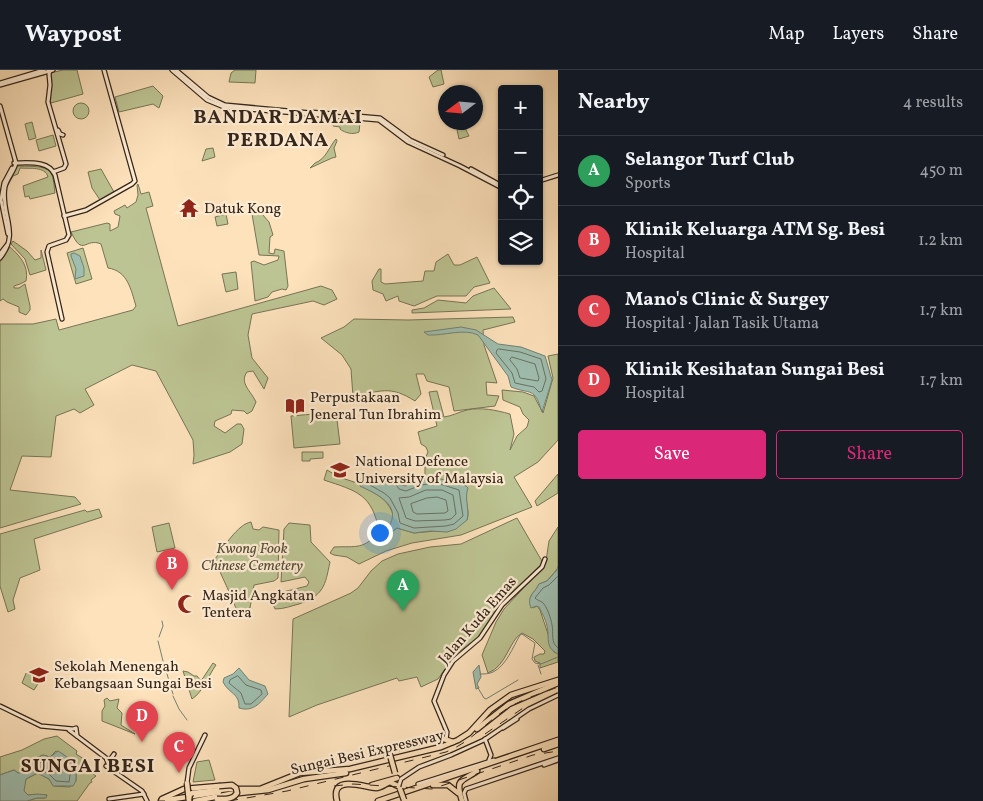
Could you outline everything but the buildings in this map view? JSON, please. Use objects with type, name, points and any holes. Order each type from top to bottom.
[{"type":"highway","name":"Sungai Besi Expressway","points":[[195,801],[260,789],[300,773],[349,769],[441,747],[454,742],[472,731],[490,710],[506,699],[520,692],[558,682]]},
{"type":"highway","name":"Sungai Besi Expressway","points":[[192,790],[268,790],[304,779],[354,771],[443,749],[470,735],[509,704],[558,682]]},
{"type":"highway","points":[[441,747],[444,742],[443,738]]},
{"type":"highway","points":[[403,801],[389,754],[443,738],[454,742]]},
{"type":"highway","points":[[378,801],[558,740]]},
{"type":"highway","points":[[388,801],[558,744]]},
{"type":"highway","points":[[518,752],[541,746]]},
{"type":"highway","points":[[464,801],[458,790],[459,783],[463,778],[477,771]]},
{"type":"highway","points":[[336,801],[336,789],[345,783],[373,785],[389,781],[396,775]]},
{"type":"highway","points":[[336,801],[337,791],[340,786],[345,784],[378,788],[390,782],[399,788]]},
{"type":"highway","points":[[188,783],[192,790],[189,801]]},
{"type":"highway","points":[[408,791],[418,784]]},
{"type":"highway","points":[[159,801],[184,789],[232,785],[236,788],[237,793],[234,797],[206,799]]},
{"type":"highway","points":[[433,785],[450,785],[464,801]]},
{"type":"highway","points":[[159,801],[183,795],[192,790],[219,786]]},
{"type":"highway","points":[[159,801],[241,791]]},
{"type":"highway","points":[[171,801],[241,791]]},
{"type":"street","points":[[65,215],[91,208],[135,181],[104,70]]},
{"type":"street","points":[[172,70],[204,97],[205,106],[210,101],[229,108],[328,118],[334,115]]},
{"type":"street","points":[[176,70],[208,97],[225,105],[307,112],[384,122],[410,140],[441,154],[498,185]]},
{"type":"street","points":[[0,84],[47,72],[50,85],[48,99],[66,164],[64,168],[54,172]]},
{"type":"street","points":[[0,106],[15,163],[4,190],[4,203],[10,238],[6,250],[0,256]]},
{"type":"street","points":[[0,256],[8,239],[6,226],[2,223],[5,218],[1,203],[2,189],[15,163],[1,116]]},
{"type":"street","points":[[384,122],[408,142],[498,186]]},
{"type":"street","points":[[56,128],[63,135],[60,138],[61,143]]},
{"type":"street","points":[[15,163],[43,166],[54,172],[68,234],[66,238],[48,244],[45,252],[62,319]]},
{"type":"street","points":[[543,179],[558,174]]},
{"type":"street","points":[[494,184],[495,189],[498,188]]},
{"type":"street","name":"Jalan Kuda Emas","points":[[443,738],[445,729],[434,701],[444,675],[459,654],[474,644],[484,633],[502,605],[542,567],[545,559]]},
{"type":"street","points":[[396,775],[451,756],[487,740],[535,705],[558,696]]},
{"type":"street","points":[[0,706],[42,726],[76,728],[77,736]]},
{"type":"street","points":[[68,729],[106,758],[107,764],[143,793],[147,801]]},
{"type":"street","points":[[443,738],[445,729]]},
{"type":"street","points":[[188,783],[189,768],[206,735]]},
{"type":"street","points":[[487,740],[493,755],[499,758]]},
{"type":"street","points":[[486,762],[491,756],[487,740]]},
{"type":"street","points":[[418,784],[518,752]]},
{"type":"street","points":[[106,758],[109,759],[112,755],[107,764]]},
{"type":"street","points":[[464,801],[466,789],[558,759]]},
{"type":"street","points":[[110,800],[143,793]]},
{"type":"street","points":[[143,793],[143,801]]},
{"type":"green space","points":[[63,70],[77,70],[83,94],[51,103],[50,73]]},
{"type":"green space","points":[[235,70],[256,70],[255,83],[229,82],[231,73]]},
{"type":"green space","points":[[438,70],[441,70],[444,84],[433,87],[429,77]]},
{"type":"green space","points":[[153,86],[163,96],[159,108],[153,104],[119,112],[115,97]]},
{"type":"green space","points":[[81,103],[87,105],[89,111],[87,117],[81,119],[75,117],[73,111],[75,105]]},
{"type":"green space","points":[[32,122],[36,138],[29,140],[25,124]]},
{"type":"green space","points":[[340,122],[360,123],[359,132],[349,133],[340,129],[340,127],[333,126],[334,123],[340,124]]},
{"type":"green space","points":[[457,130],[466,130],[469,136],[459,139]]},
{"type":"green space","points":[[53,135],[56,146],[39,151],[36,140]]},
{"type":"green space","points":[[336,139],[334,148],[336,157],[310,168],[325,156]]},
{"type":"green space","points":[[213,148],[215,157],[202,161],[206,149]]},
{"type":"green space","points":[[16,166],[40,167],[48,170],[53,177],[55,193],[30,199],[29,196],[25,197],[23,186],[48,177],[44,171],[20,168],[18,174],[13,176],[8,185]]},
{"type":"green space","points":[[101,169],[114,192],[100,200],[92,188],[88,172]]},
{"type":"green space","points":[[138,184],[141,194],[149,192],[153,206],[146,208],[178,326],[321,286],[332,290],[337,299],[324,305],[313,301],[252,314],[248,335],[252,358],[268,378],[264,389],[253,371],[247,372],[244,380],[256,402],[252,411],[247,414],[244,411],[232,410],[231,414],[215,421],[214,426],[225,433],[237,424],[241,424],[244,429],[242,444],[230,452],[193,464],[193,440],[156,371],[132,365],[85,389],[94,405],[80,413],[74,409],[56,416],[51,457],[22,456],[10,490],[75,497],[81,504],[0,528],[0,324],[33,324],[56,319],[59,330],[133,310],[136,306],[128,282],[120,273],[108,268],[101,244],[78,244],[71,232],[107,223],[110,224],[110,231],[118,227],[120,216],[115,214],[114,211],[125,205],[127,208],[136,202]]},
{"type":"green space","points":[[226,214],[228,224],[217,226],[215,217]]},
{"type":"green space","points":[[252,214],[262,214],[269,222],[273,235],[270,237],[269,253],[274,254],[275,249],[284,251],[288,286],[286,290],[282,289],[272,292],[268,297],[255,301],[251,262],[254,261],[264,265],[278,260],[279,256],[259,255]]},
{"type":"green space","points":[[13,241],[27,251],[35,260],[41,258],[41,250],[46,270],[30,275],[25,259],[11,244]]},
{"type":"green space","points":[[10,247],[25,266],[26,281],[14,286],[14,288],[19,288],[25,284],[30,306],[30,310],[26,315],[19,312],[19,307],[3,299],[0,301],[0,262]]},
{"type":"green space","points":[[83,248],[92,279],[76,284],[67,253]]},
{"type":"green space","points":[[448,254],[454,265],[460,265],[477,257],[490,283],[474,287],[466,296],[437,296],[414,306],[399,301],[398,296],[386,301],[383,294],[373,290],[372,281],[379,269],[381,269],[381,282],[385,284],[423,281],[425,271],[434,271],[436,262]]},
{"type":"green space","points":[[236,272],[238,289],[226,292],[222,274]]},
{"type":"green space","points":[[494,288],[511,309],[412,313],[412,310],[424,308],[438,300],[466,303],[473,296]]},
{"type":"green space","points":[[513,317],[515,322],[483,330],[484,345],[497,383],[486,382],[487,395],[499,396],[495,406],[454,411],[449,387],[427,381],[424,374],[416,374],[421,394],[415,401],[392,391],[378,391],[353,397],[351,369],[342,355],[321,338],[344,327],[354,319],[408,320]]},
{"type":"green space","points":[[558,354],[558,440],[538,462],[514,477],[532,507],[461,535],[412,543],[386,551],[359,564],[347,557],[330,553],[334,547],[354,547],[364,544],[379,531],[372,509],[367,502],[354,491],[324,480],[327,470],[339,477],[360,484],[360,486],[377,494],[386,502],[394,518],[393,522],[381,536],[389,534],[397,528],[414,533],[436,531],[467,520],[466,486],[445,480],[425,479],[425,459],[428,452],[426,447],[421,444],[418,432],[437,426],[429,392],[437,391],[444,417],[467,410],[478,409],[510,414],[514,434],[510,450],[517,436],[527,427],[529,420],[523,414],[520,407],[503,400],[502,390],[523,392],[534,396],[543,413],[553,378],[548,356]]},
{"type":"green space","points":[[336,412],[340,444],[294,448],[291,416]]},
{"type":"green space","points":[[302,452],[323,452],[323,458],[302,461]]},
{"type":"green space","points":[[558,474],[558,493],[537,506],[535,501]]},
{"type":"green space","points":[[99,509],[102,517],[34,539],[40,570],[20,578],[13,600],[15,609],[8,612],[0,586],[0,534],[85,510],[87,512]]},
{"type":"green space","points":[[517,518],[543,563],[500,604],[480,636],[456,654],[438,679],[421,687],[417,677],[399,681],[397,678],[317,705],[289,717],[293,619],[351,593],[358,588],[371,571],[382,561],[398,554],[430,547],[461,544]]},
{"type":"green space","name":"Kwong Fook Chinese Cemetery","points":[[251,522],[253,529],[259,530],[263,527],[279,530],[278,578],[274,581],[254,585],[250,608],[237,611],[215,559],[236,532]]},
{"type":"green space","points":[[169,523],[175,548],[157,552],[152,527]]},
{"type":"green space","points":[[289,523],[310,525],[311,542],[330,562],[325,583],[314,597],[299,604],[275,609],[268,593],[279,593],[307,586],[309,582],[305,577],[281,582],[284,529]]},
{"type":"green space","points":[[558,527],[558,568],[547,581],[539,584],[530,600],[533,608],[537,606],[540,610],[554,652],[558,654],[558,662],[540,668],[540,663],[535,661],[534,657],[544,654],[545,651],[533,639],[522,633],[514,641],[500,665],[488,673],[482,655],[496,622],[504,609],[543,567],[546,561],[549,541]]},
{"type":"green space","points":[[213,663],[216,665],[202,688],[192,699],[183,671],[197,676],[201,681]]},
{"type":"green space","points":[[27,671],[41,679],[34,690],[22,683]]},
{"type":"green space","points":[[107,698],[110,701],[119,699],[117,708],[122,713],[121,725],[135,734],[102,721],[102,711],[105,706],[104,700]]},
{"type":"green space","points":[[57,736],[77,751],[76,754],[87,761],[80,773],[82,771],[88,773],[89,771],[96,776],[91,780],[92,782],[77,801],[27,801],[45,798],[47,795],[26,795],[23,790],[26,779],[38,773],[49,779],[54,786],[70,787],[76,781],[76,767],[64,755],[56,751],[50,757],[43,755],[29,761],[30,770],[18,773],[14,770],[0,775],[0,757],[22,750],[44,739]]},
{"type":"green space","points":[[209,760],[215,780],[193,782],[197,762]]},
{"type":"water","points":[[74,253],[80,256],[84,268],[84,276],[75,279],[76,269],[71,256]]},
{"type":"water","points":[[461,327],[476,330],[498,344],[521,347],[545,356],[552,380],[542,412],[534,395],[511,387],[508,376],[478,335],[460,332],[428,335],[424,332]]},
{"type":"water","points":[[363,475],[398,479],[402,481],[401,485],[406,486],[407,484],[415,484],[415,481],[421,479],[434,478],[466,486],[468,488],[467,520],[456,529],[447,532],[430,531],[414,533],[397,528],[383,538],[381,536],[389,527],[392,512],[384,500],[360,486]]},
{"type":"water","points":[[558,566],[558,654],[549,645],[548,630],[544,616],[539,607],[531,608],[530,600],[539,584],[547,581],[557,570]]},
{"type":"water","points":[[479,665],[481,677],[477,684],[479,688],[476,689],[473,672]]},
{"type":"water","points":[[239,668],[249,680],[265,686],[268,694],[259,704],[252,708],[239,708],[238,699],[223,682],[224,678],[233,674]]},
{"type":"water","points":[[58,751],[76,767],[76,781],[73,786],[53,786],[49,779],[37,773],[26,779],[24,791],[28,795],[47,795],[46,798],[27,801],[0,801],[0,775],[14,770],[18,773],[30,770],[29,761],[43,755],[50,757]]},
{"type":"waterway","points":[[159,637],[163,626],[162,621]]},
{"type":"waterway","points":[[480,674],[491,673],[498,669],[509,656],[522,634],[535,643],[532,659],[535,663],[541,664],[558,657]]},
{"type":"waterway","points":[[158,641],[163,661]]},
{"type":"waterway","points":[[164,664],[173,694]]},
{"type":"waterway","points":[[538,665],[541,674]]},
{"type":"waterway","points":[[478,688],[486,699],[518,680]]},
{"type":"waterway","points":[[173,696],[187,720]]},
{"type":"railway","points":[[229,801],[287,791],[446,752],[463,743],[511,706],[558,687]]},
{"type":"railway","points":[[485,734],[529,704]]},
{"type":"railway","points":[[334,786],[353,784],[432,789],[533,755],[558,751]]},
{"type":"railway","points":[[158,801],[165,801]]},
{"type":"place","name":"Datuk Kong","points":[[189,208]]},
{"type":"place","name":"Perpustakaan Jeneral Tun Ibrahim","points":[[295,406]]},
{"type":"place","name":"National Defence University of Malaysia","points":[[340,470]]},
{"type":"place","name":"Klinik Keluarga ATM Sg. Besi","points":[[172,590]]},
{"type":"place","name":"Masjid Angkatan Tentera","points":[[187,604]]},
{"type":"place","name":"Selangor Turf Club","points":[[403,611]]},
{"type":"place","name":"Sekolah Menengah Kebangsaan Sungai Besi","points":[[39,675]]},
{"type":"place","name":"Klinik Kesihatan Sungai Besi","points":[[142,742]]},
{"type":"place","name":"Mano's Clinic & Surgey","points":[[179,773]]},
{"type":"district","name":"BANDAR DAMAI PERDANA","points":[[278,128]]},
{"type":"district","name":"SUNGAI BESI","points":[[88,765]]}]
